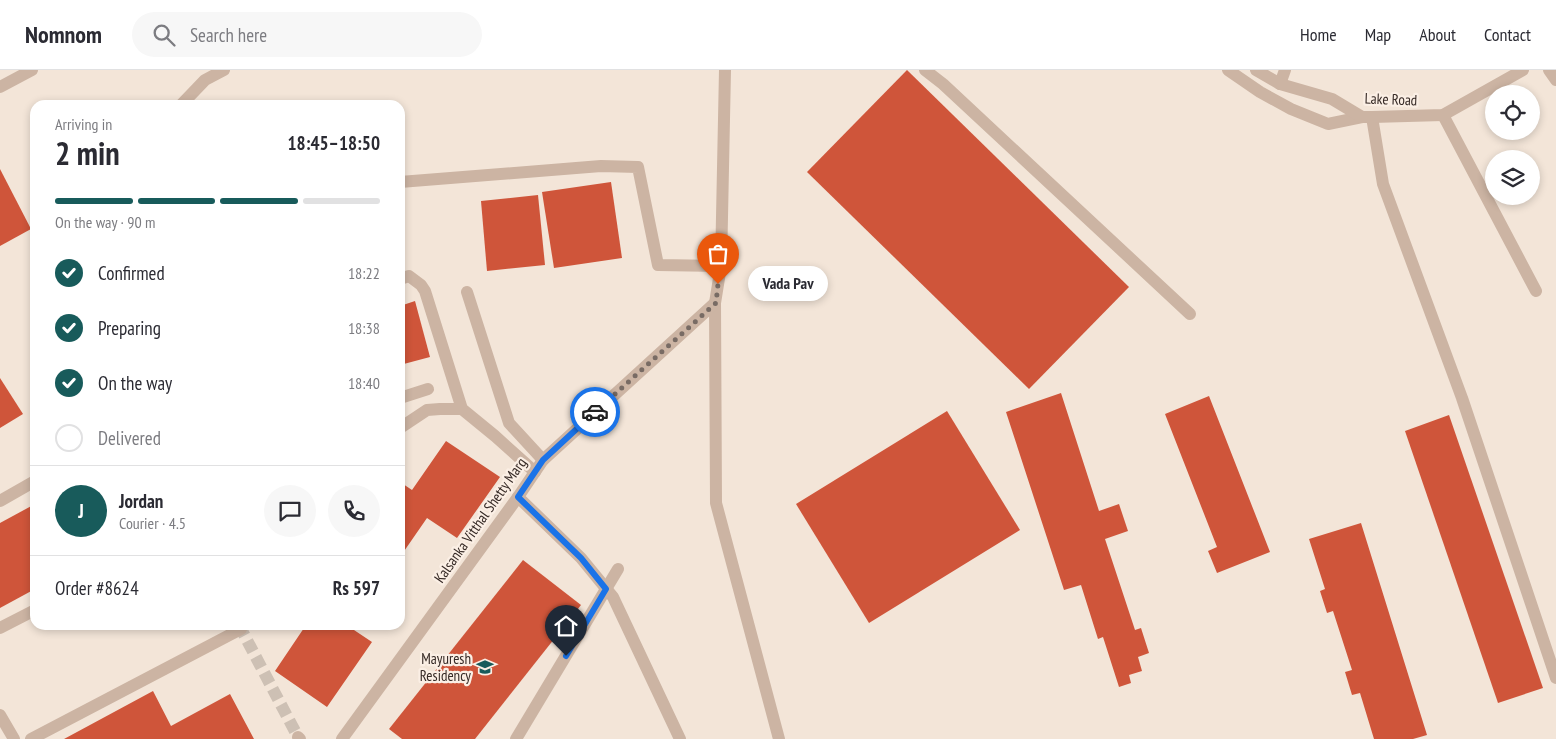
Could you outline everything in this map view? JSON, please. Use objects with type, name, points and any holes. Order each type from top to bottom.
[{"type":"street","points":[[0,87],[32,70]]},
{"type":"street","points":[[186,100],[205,80],[224,70]]},
{"type":"street","points":[[725,70],[721,266],[716,303],[716,503],[779,739]]},
{"type":"street","points":[[925,70],[943,84],[1190,314]]},
{"type":"street","points":[[1228,70],[1260,92],[1292,110],[1328,124],[1367,117],[1383,184],[1462,398],[1556,678]]},
{"type":"street","name":"Lake Road","points":[[1256,70],[1279,77],[1332,99],[1367,117],[1443,116],[1523,70]]},
{"type":"street","points":[[1550,70],[1556,80]]},
{"type":"street","points":[[1260,92],[1279,77]]},
{"type":"street","points":[[1276,101],[1279,77]]},
{"type":"street","points":[[1443,116],[1536,291]]},
{"type":"street","points":[[405,182],[601,166],[638,167],[658,265],[721,266]]},
{"type":"street","points":[[405,277],[409,276],[421,285],[425,291],[462,409],[534,472]]},
{"type":"street","points":[[467,292],[509,423],[543,460]]},
{"type":"street","name":"Kalsanka Vitthal Shetty Marg","points":[[342,739],[543,460],[716,303]]},
{"type":"street","points":[[405,396],[428,389]]},
{"type":"street","points":[[405,425],[427,410],[462,409]]},
{"type":"street","points":[[0,501],[30,484]]},
{"type":"street","points":[[518,497],[581,558],[613,597],[680,739]]},
{"type":"street","points":[[516,739],[618,569]]},
{"type":"street","points":[[0,628],[30,613]]},
{"type":"street","points":[[31,739],[239,630]]},
{"type":"street","points":[[0,715],[14,739]]},
{"type":"building","points":[[907,70],[1129,287],[1029,389],[807,172]]},
{"type":"building","points":[[0,169],[30,230],[0,246]]},
{"type":"building","points":[[611,182],[622,258],[554,268],[542,192]]},
{"type":"building","points":[[538,195],[545,265],[487,271],[481,201]]},
{"type":"building","points":[[415,301],[430,357],[405,364],[405,304]]},
{"type":"building","points":[[0,378],[23,414],[0,428]]},
{"type":"building","points":[[1061,393],[1099,511],[1119,504],[1128,531],[1105,539],[1135,630],[1141,628],[1149,653],[1138,657],[1142,671],[1129,675],[1131,683],[1119,687],[1103,637],[1098,639],[1081,585],[1064,590],[1006,412]]},
{"type":"building","points":[[1209,396],[1270,552],[1217,573],[1208,551],[1217,547],[1165,414]]},
{"type":"building","points":[[947,411],[1020,530],[869,623],[796,504]]},
{"type":"building","points":[[1449,415],[1543,688],[1498,703],[1405,431]]},
{"type":"building","points":[[446,441],[500,477],[457,538],[427,518],[405,550],[405,485],[412,490]]},
{"type":"building","points":[[30,507],[30,592],[0,608],[0,523]]},
{"type":"building","points":[[1361,523],[1427,735],[1413,739],[1374,739],[1360,693],[1352,695],[1345,672],[1352,670],[1333,611],[1327,613],[1320,591],[1325,589],[1309,539]]},
{"type":"building","name":"Mayuresh Residency","points":[[523,560],[581,605],[475,739],[402,739],[389,729]]},
{"type":"building","points":[[303,630],[354,630],[372,642],[327,707],[275,671]]},
{"type":"building","points":[[153,691],[171,726],[230,694],[254,739],[64,739]]},
{"type":"tunnel","points":[[242,630],[298,737]]},
{"type":"way so far","points":[[595,412],[716,303],[718,284]]},
{"type":"place","name":"Vada Pav","points":[[718,284]]},
{"type":"place","name":"Mayuresh Residency","points":[[485,667]]},
{"type":"route","points":[[566,656],[606,589],[581,558],[518,497],[543,460],[595,412]]}]
